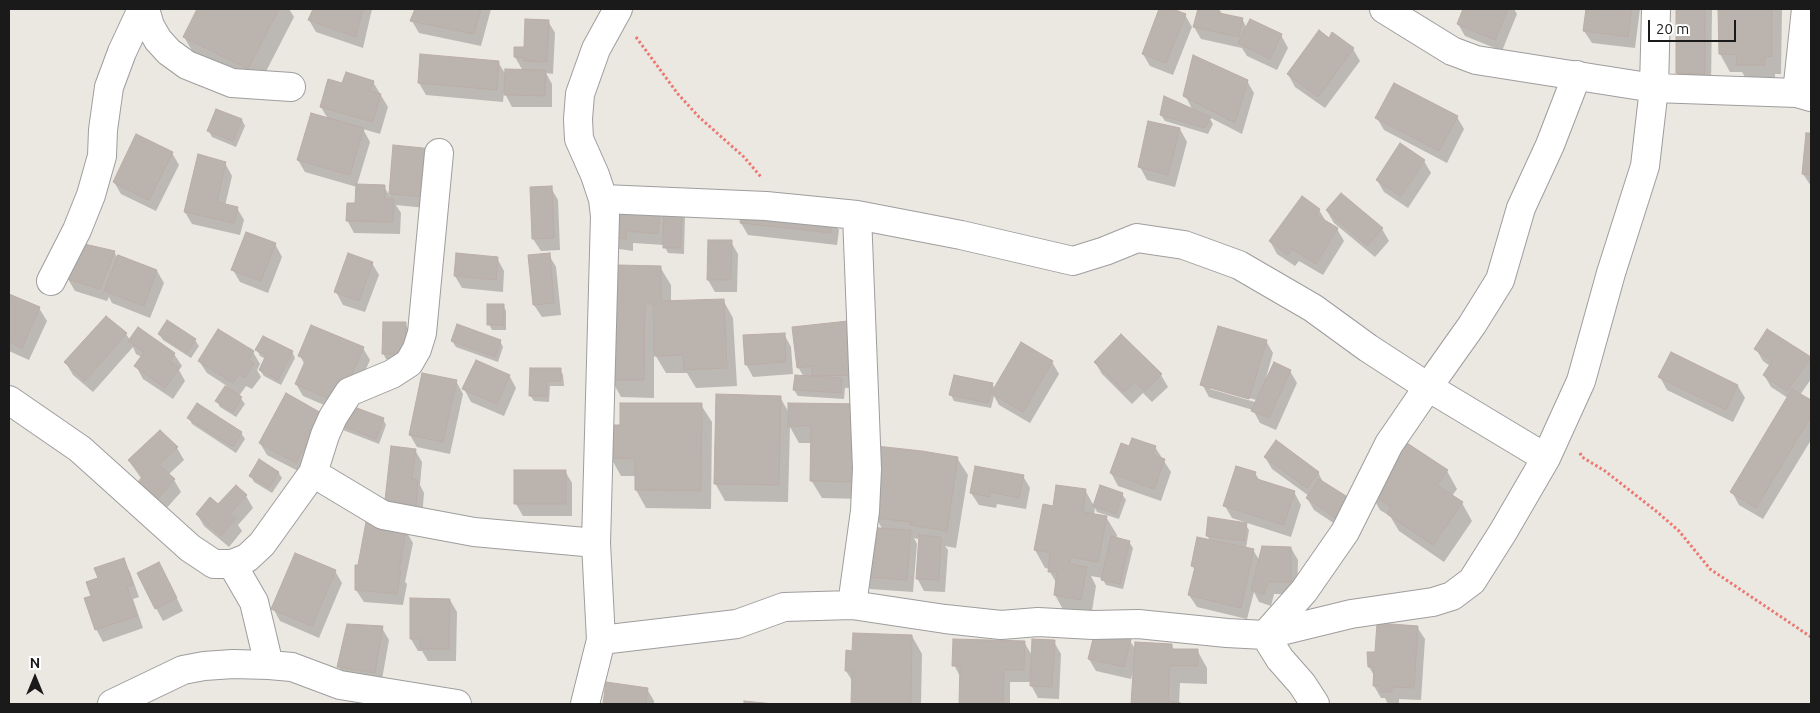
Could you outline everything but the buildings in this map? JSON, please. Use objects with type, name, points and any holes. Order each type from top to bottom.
[{"type":"street","points":[[143,9],[158,40],[169,52],[187,65],[232,83],[291,87]]},
{"type":"street","points":[[51,281],[77,230],[91,195],[102,156],[103,130],[109,87],[122,52],[143,9]]},
{"type":"street","points":[[585,704],[601,640],[596,543],[605,225],[603,199],[580,139],[578,119],[580,94],[596,49],[617,9]]},
{"type":"street","points":[[1384,9],[1452,51],[1476,60],[1654,88],[1804,95],[1806,9]]},
{"type":"street","points":[[601,640],[737,624],[784,607],[852,605],[1000,625],[1038,622],[1093,625],[1138,624],[1265,635],[1351,614],[1433,602],[1452,596],[1472,581],[1503,532],[1546,458],[1581,381],[1611,273],[1645,166],[1654,88],[1656,9]]},
{"type":"street","points":[[1265,635],[1304,591],[1345,532],[1389,444],[1472,325],[1500,280],[1521,208],[1550,145],[1577,75]]},
{"type":"street","points":[[9,400],[80,449],[190,548],[214,564],[232,564],[247,558],[262,544],[313,474],[332,416],[350,392],[392,374],[409,363],[418,349],[422,333],[439,153]]},
{"type":"street","points":[[603,199],[766,206],[857,215],[961,235],[1073,261],[1105,252],[1137,238],[1184,245],[1239,265],[1313,308],[1368,348],[1428,387],[1546,458]]},
{"type":"street","points":[[852,605],[865,511],[867,469],[857,215]]},
{"type":"street","points":[[313,474],[383,516],[474,532],[596,543]]},
{"type":"street","points":[[232,564],[254,602],[269,665]]},
{"type":"street","points":[[1265,635],[1280,659],[1302,684],[1315,704]]},
{"type":"street","points":[[112,704],[183,670],[233,664],[292,668],[335,695],[457,704]]},
{"type":"path","points":[[617,9],[678,94],[755,168],[761,176],[765,187],[766,206]]},
{"type":"path","points":[[1567,413],[1571,431],[1582,456],[1605,470],[1679,531],[1710,569],[1811,637]]}]
